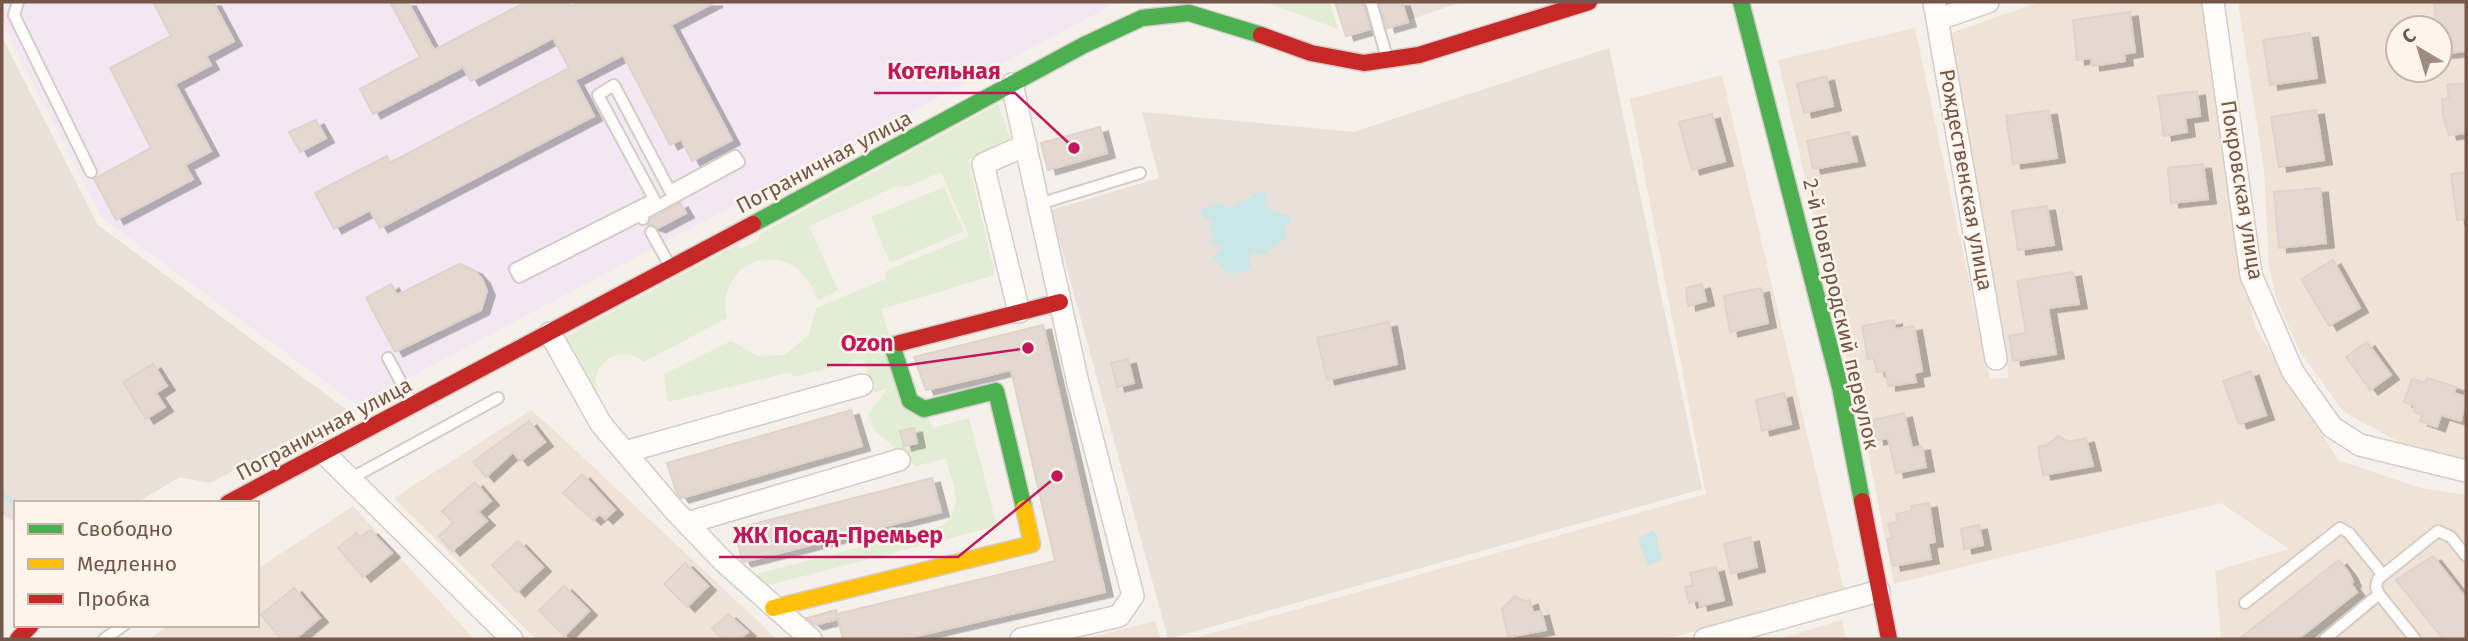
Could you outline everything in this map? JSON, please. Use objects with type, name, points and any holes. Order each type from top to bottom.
[{"type":"street","name":"Пограничная улица","points":[[233,501],[1012,84],[1142,18],[1189,13],[1218,20],[1311,53],[1364,63],[1419,55],[1589,2]]},
{"type":"street","name":"2-й Новгородский переулок","points":[[1741,2],[1840,387],[1889,639]]},
{"type":"street","points":[[1936,10],[1988,2]]},
{"type":"street","name":"Покровская улица","points":[[2213,2],[2251,275],[2293,372],[2332,426],[2360,445],[2466,471]]},
{"type":"street","name":"Рождественская улица","points":[[1936,10],[1996,359]]},
{"type":"street","points":[[1012,84],[1060,302],[1133,596],[1119,616],[1021,639]]},
{"type":"street","points":[[1019,312],[983,164],[1026,145]]},
{"type":"street","points":[[773,607],[1032,544],[996,391],[924,410],[911,401],[892,345],[1060,302]]},
{"type":"street","points":[[551,333],[601,424],[687,523],[773,607],[811,639]]},
{"type":"street","points":[[625,452],[862,385]]},
{"type":"street","points":[[324,453],[512,639]]},
{"type":"street","points":[[687,523],[899,460]]},
{"type":"street","points":[[1705,639],[1879,591]]},
{"type":"lane","points":[[18,2],[13,15],[92,172]]},
{"type":"lane","points":[[1178,2],[1218,20]]},
{"type":"lane","points":[[1371,2],[1388,61]]},
{"type":"lane","points":[[614,85],[670,191],[735,156],[739,162],[642,217],[519,276],[515,269],[654,199],[598,95],[614,85]]},
{"type":"lane","points":[[1039,204],[1140,173]]},
{"type":"lane","points":[[651,232],[672,268]]},
{"type":"lane","points":[[388,358],[413,405]]},
{"type":"lane","points":[[350,479],[498,398]]},
{"type":"lane","points":[[2245,603],[2340,528],[2350,533],[2383,575]]},
{"type":"lane","points":[[2415,639],[2379,594],[2376,587],[2383,575],[2438,531],[2451,537],[2466,556]]},
{"type":"lane","points":[[2325,639],[2379,594]]},
{"type":"lane","points":[[104,639],[121,627]]},
{"type":"shaded area","points":[[2,2],[1118,2],[357,405],[102,218],[2,23]]},
{"type":"shaded area","points":[[1335,2],[1462,2],[1412,19],[1346,36]]},
{"type":"shaded area","points":[[2040,2],[2203,2],[2254,325],[2338,460],[2421,488],[2466,495],[2466,639],[2221,639],[2215,571],[2289,549],[2221,503],[1894,584],[1867,447],[1778,60],[1915,28],[1990,379],[2009,377],[1951,33]]},
{"type":"shaded area","points":[[2238,2],[2466,2],[2466,469],[2437,463],[2344,412],[2300,352],[2276,298],[2269,266],[2264,169]]},
{"type":"shaded area","points":[[2,37],[98,225],[347,410],[210,483],[180,477],[139,501],[14,501],[14,522],[2,514]]},
{"type":"shaded area","points":[[1609,48],[1702,489],[1168,639],[1051,210],[1159,178],[1142,112],[1354,132]]},
{"type":"shaded area","points":[[1722,75],[1844,590],[1667,639],[1191,639],[1706,494],[1630,99]]},
{"type":"shaded area","points":[[531,410],[777,639],[536,639],[394,498]]},
{"type":"shaded area","points":[[353,506],[474,639],[149,639],[167,627],[259,627],[259,568]]},
{"type":"shaded area","points":[[1842,620],[1846,639],[1778,639]]},
{"type":"shaded area","points":[[1155,621],[1161,639],[1084,639]]},
{"type":"green space","points":[[1265,2],[1330,2],[1338,29]]},
{"type":"green space","points":[[998,104],[1011,141],[968,160],[995,275],[882,309],[892,345],[933,428],[969,418],[997,526],[765,586],[752,575],[942,526],[954,511],[955,503],[954,486],[946,458],[916,466],[876,432],[868,416],[887,389],[874,393],[863,359],[794,377],[791,372],[668,402],[664,374],[731,341],[758,356],[785,355],[809,334],[816,308],[883,280],[884,285],[886,271],[969,236],[941,172],[909,186],[895,187],[809,226],[838,290],[819,300],[805,277],[793,266],[779,260],[766,259],[753,263],[742,269],[728,290],[725,304],[727,318],[644,362],[625,354],[608,359],[597,373],[597,394],[565,337],[735,246],[742,248],[758,241],[760,234]]},
{"type":"green space","points":[[944,187],[964,231],[890,263],[871,217]]},
{"type":"water","points":[[1261,191],[1267,194],[1266,204],[1273,212],[1288,215],[1292,221],[1284,227],[1287,237],[1265,255],[1253,253],[1248,260],[1251,266],[1246,272],[1228,274],[1213,258],[1223,247],[1214,246],[1210,241],[1214,236],[1210,228],[1212,221],[1203,217],[1200,210],[1219,203],[1230,208]]},
{"type":"water","points":[[1652,531],[1656,534],[1662,560],[1647,566],[1638,538]]},
{"type":"building","points":[[153,2],[213,2],[234,41],[206,56],[211,65],[175,84],[211,151],[185,165],[193,179],[116,220],[94,179],[151,148],[110,68],[171,36]]},
{"type":"building","points":[[390,2],[408,2],[434,50],[526,2],[568,2],[570,7],[580,2],[715,2],[671,25],[732,140],[692,161],[681,139],[670,145],[623,55],[575,80],[594,116],[380,228],[370,210],[334,229],[315,193],[387,156],[390,163],[569,68],[553,38],[471,81],[463,67],[373,114],[360,89],[420,57]]},
{"type":"building","points":[[1335,2],[1363,2],[1370,29],[1346,36]]},
{"type":"building","points":[[1379,2],[1402,2],[1408,22],[1387,28]]},
{"type":"building","points":[[2434,2],[2466,2],[2466,51],[2454,52],[2454,14],[2435,14]]},
{"type":"building","points":[[2130,12],[2135,52],[2124,54],[2125,61],[2092,66],[2091,58],[2077,60],[2073,20]]},
{"type":"building","points":[[2310,33],[2317,78],[2270,85],[2263,40]]},
{"type":"building","points":[[1826,76],[1833,106],[1804,113],[1797,84]]},
{"type":"building","points":[[2466,83],[2466,133],[2449,135],[2443,116],[2442,99],[2449,98],[2447,85]]},
{"type":"building","points":[[2197,91],[2200,116],[2185,118],[2187,132],[2164,136],[2158,96]]},
{"type":"building","points":[[2049,110],[2057,158],[2013,164],[2006,116]]},
{"type":"building","points":[[2316,110],[2324,160],[2279,167],[2271,117]]},
{"type":"building","points":[[1712,114],[1725,161],[1692,170],[1679,122]]},
{"type":"building","points":[[316,120],[326,138],[300,152],[289,132]]},
{"type":"building","points":[[1100,127],[1107,153],[1048,170],[1041,143]]},
{"type":"building","points":[[1849,132],[1857,161],[1813,169],[1807,141]]},
{"type":"building","points":[[2203,164],[2208,199],[2171,203],[2168,168]]},
{"type":"building","points":[[2466,172],[2466,219],[2457,220],[2451,174]]},
{"type":"building","points":[[2320,188],[2326,243],[2279,248],[2274,192]]},
{"type":"building","points":[[680,203],[686,213],[658,228],[648,225],[651,219]]},
{"type":"building","points":[[2047,206],[2054,245],[2018,250],[2012,211]]},
{"type":"building","points":[[2333,260],[2360,308],[2329,326],[2301,279]]},
{"type":"building","points":[[459,264],[474,270],[482,279],[487,291],[481,310],[395,352],[366,298],[391,284],[397,295]]},
{"type":"building","points":[[2073,272],[2079,304],[2048,308],[2056,354],[2013,361],[2009,336],[2026,333],[2017,281]]},
{"type":"building","points":[[1702,284],[1706,301],[1688,306],[1686,288]]},
{"type":"building","points":[[1761,288],[1768,323],[1730,332],[1724,296]]},
{"type":"building","points":[[1894,320],[1895,329],[1914,326],[1922,371],[1914,373],[1916,382],[1888,386],[1886,371],[1877,372],[1874,359],[1868,359],[1862,326]]},
{"type":"building","points":[[1389,322],[1397,364],[1327,380],[1317,338]]},
{"type":"building","points":[[1043,325],[1105,592],[904,639],[843,639],[838,619],[815,625],[807,618],[836,610],[837,614],[1055,561],[1011,370],[926,390],[914,357]]},
{"type":"building","points":[[2367,342],[2391,375],[2370,390],[2346,357]]},
{"type":"building","points":[[1128,359],[1134,383],[1117,387],[1111,363]]},
{"type":"building","points":[[153,364],[167,386],[156,393],[165,407],[146,419],[123,382]]},
{"type":"building","points":[[2251,371],[2266,415],[2239,424],[2223,381]]},
{"type":"building","points":[[2427,378],[2456,387],[2454,393],[2466,397],[2461,421],[2441,415],[2437,427],[2420,421],[2422,415],[2414,412],[2415,406],[2404,402],[2412,379],[2425,383]]},
{"type":"building","points":[[1784,393],[1791,424],[1762,431],[1756,400]]},
{"type":"building","points":[[851,410],[862,446],[681,498],[676,491],[667,463]]},
{"type":"building","points":[[1904,413],[1912,448],[1922,446],[1926,467],[1896,473],[1888,438],[1876,440],[1873,420]]},
{"type":"building","points":[[529,421],[545,442],[520,461],[513,452],[486,477],[473,462]]},
{"type":"building","points":[[914,428],[917,443],[904,446],[900,431]]},
{"type":"building","points":[[2058,436],[2069,442],[2086,438],[2093,466],[2043,475],[2038,447],[2047,445]]},
{"type":"building","points":[[582,474],[615,510],[605,519],[600,514],[593,520],[563,493]]},
{"type":"building","points":[[932,478],[941,512],[744,562],[742,560],[734,529]]},
{"type":"building","points":[[475,482],[491,501],[478,512],[487,521],[452,551],[439,536],[453,523],[442,511]]},
{"type":"building","points":[[1929,503],[1935,542],[1928,543],[1931,559],[1893,566],[1887,539],[1892,538],[1888,524],[1898,522],[1896,514],[1911,511],[1911,506]]},
{"type":"building","points":[[1979,525],[1983,545],[1964,549],[1961,529]]},
{"type":"building","points":[[370,530],[392,553],[363,577],[338,548],[356,533],[360,537]]},
{"type":"building","points":[[1751,537],[1757,567],[1731,574],[1724,544]]},
{"type":"building","points":[[518,541],[543,567],[517,592],[492,565]]},
{"type":"building","points":[[2433,556],[2466,598],[2466,639],[2443,639],[2396,580]]},
{"type":"building","points":[[2339,560],[2349,573],[2353,582],[2351,584],[2357,592],[2298,639],[2239,639]]},
{"type":"building","points":[[685,563],[708,586],[687,607],[664,584]]},
{"type":"building","points":[[1716,567],[1724,600],[1700,606],[1699,600],[1689,603],[1685,587],[1693,585],[1690,573]]},
{"type":"building","points":[[564,586],[589,611],[564,636],[539,610]]},
{"type":"building","points":[[294,588],[320,618],[295,639],[281,639],[261,615]]},
{"type":"building","points":[[1515,596],[1525,602],[1530,600],[1533,613],[1541,611],[1546,630],[1508,637],[1502,609]]},
{"type":"building","points":[[728,614],[748,632],[740,639],[722,639],[712,628]]},
{"type":"waterway","points":[[2,494],[14,503]]},
{"type":"traffic: fast","points":[[1741,2],[1840,387],[1862,501]]},
{"type":"traffic: fast","points":[[753,224],[1084,45],[1142,18],[1189,13],[1261,35]]},
{"type":"traffic: fast","points":[[900,343],[892,345],[910,401],[924,409],[996,391],[1024,508]]},
{"type":"traffic: slow","points":[[773,608],[1032,544],[1024,508]]},
{"type":"traffic: jam","points":[[1261,35],[1311,53],[1364,63],[1419,55],[1589,2]]},
{"type":"traffic: jam","points":[[232,501],[753,224]]},
{"type":"traffic: jam","points":[[900,343],[1060,302]]},
{"type":"traffic: jam","points":[[1862,501],[1889,639]]},
{"type":"traffic: jam","points":[[18,639],[29,627]]},
{"type":"place","name":"Котельная","points":[[1074,148]]},
{"type":"place","name":"Ozon","points":[[1028,348]]},
{"type":"place","name":"ЖК Посад-Премьер","points":[[1057,476]]}]
